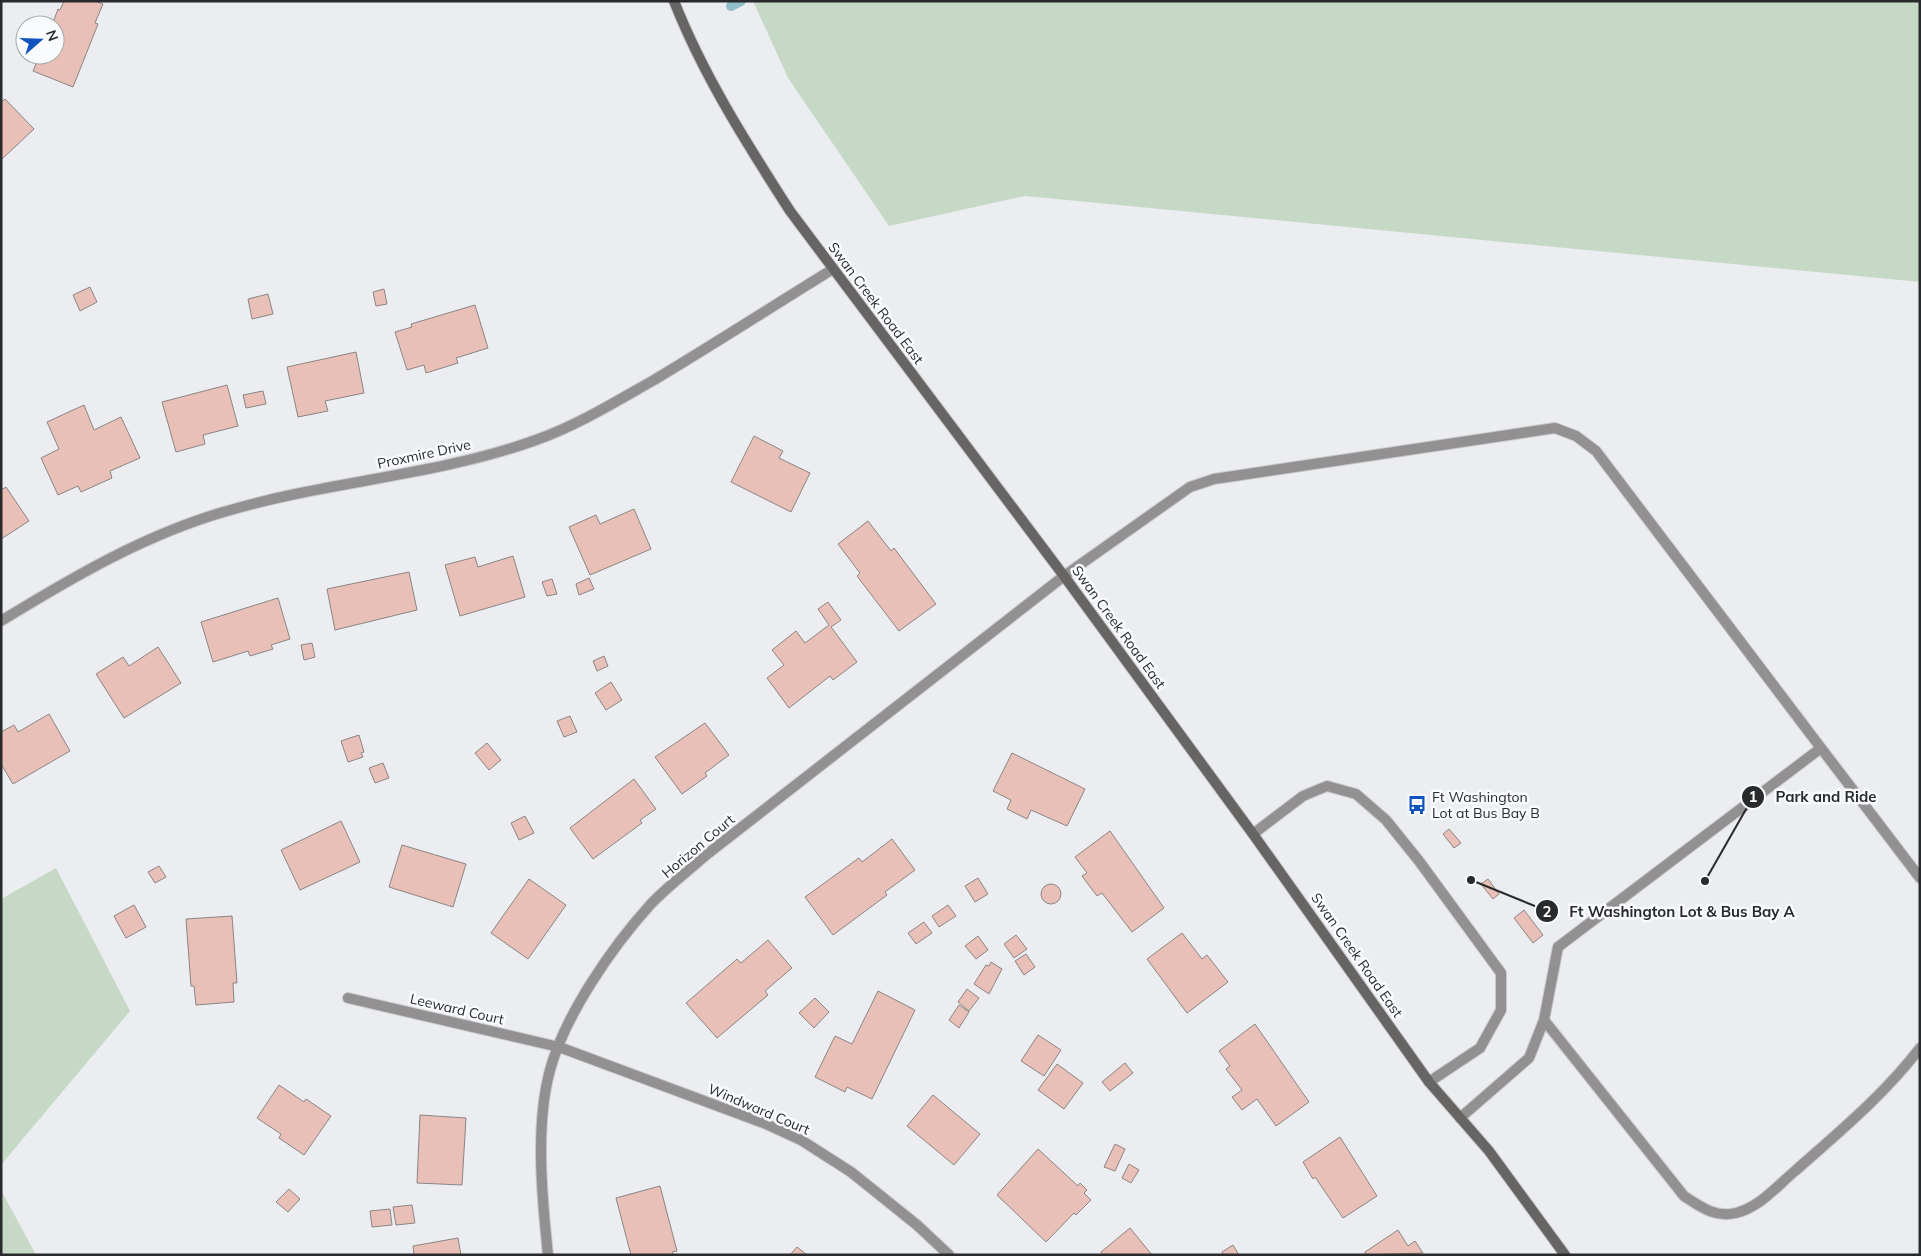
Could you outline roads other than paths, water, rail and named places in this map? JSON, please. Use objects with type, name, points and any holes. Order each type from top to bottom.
[{"type":"main road","name":"Swan Creek Road East","points":[[674,1],[683,24],[719,93],[756,158],[790,211],[1064,576],[1254,834],[1429,1082],[1489,1151],[1565,1255]]},
{"type":"street","name":"Proxmire Drive","points":[[1,620],[54,588],[124,550],[227,511],[471,459],[535,441],[577,424],[702,352],[833,269]]},
{"type":"street","name":"Horizon Court","points":[[548,1255],[542,1197],[544,1104],[550,1069],[579,1004],[599,972],[650,905],[706,855],[1064,576],[1190,488],[1214,479],[1555,428],[1576,436],[1596,451],[1920,878]]},
{"type":"street","points":[[1460,1118],[1529,1058],[1544,1020],[1558,947],[1822,748]]},
{"type":"street","points":[[1254,834],[1303,796],[1327,786],[1356,794],[1386,820],[1419,861],[1501,973],[1501,1010],[1480,1048],[1429,1082]]},
{"type":"street","name":"Leeward Court","points":[[348,998],[559,1047]]},
{"type":"street","points":[[1544,1020],[1684,1196],[1710,1213],[1736,1213],[1762,1201],[1844,1129],[1900,1074],[1920,1048]]},
{"type":"street","name":"Windward Court","points":[[559,1047],[766,1124],[801,1140],[850,1172],[917,1225],[949,1255]]},
{"type":"waterway","points":[[731,6],[741,1]]},
{"type":"place","name":"Ft Washington Lot at Bus Bay B","points":[[1417,805]]},
{"type":"place","name":"Ft Washington Lot & Bus Bay A","points":[[1471,880]]},
{"type":"place","name":"Park and Ride","points":[[1705,881]]}]
